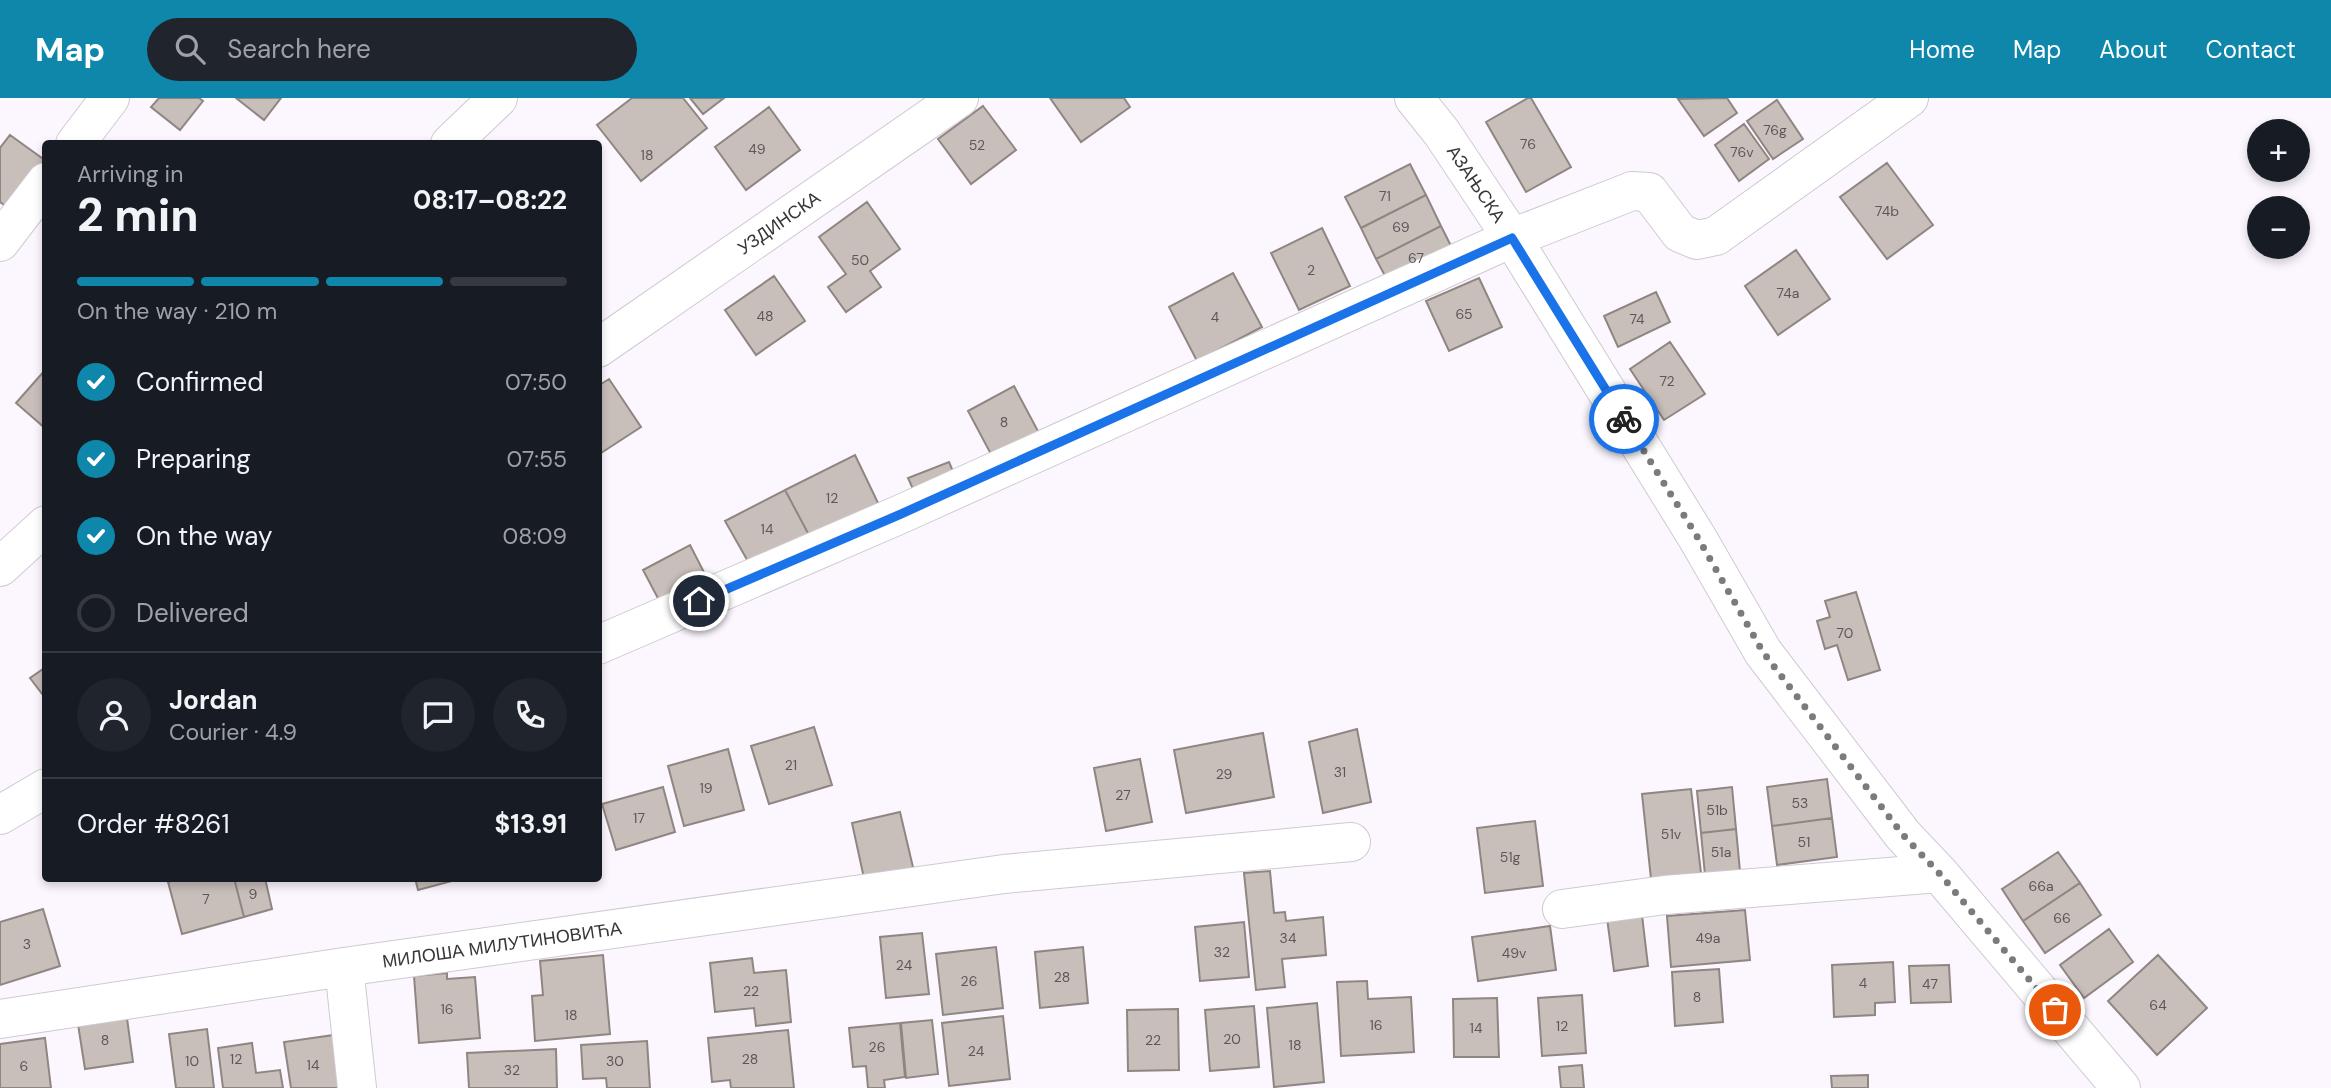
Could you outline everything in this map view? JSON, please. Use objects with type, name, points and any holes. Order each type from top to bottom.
[{"type":"street","points":[[78,140],[110,98]]},
{"type":"street","points":[[454,140],[499,98]]},
{"type":"street","name":"УЗДИНСКА","points":[[602,345],[959,98]]},
{"type":"street","name":"АЗАЊСКА","points":[[1414,98],[1442,133],[1512,238],[1698,538],[1763,652],[1894,824],[1939,873],[2121,1088]]},
{"type":"street","points":[[602,643],[914,508],[1512,238],[1632,191],[1649,192],[1680,233],[1697,240],[1716,236],[1909,98]]},
{"type":"street","points":[[0,242],[42,187]]},
{"type":"street","points":[[0,567],[42,529]]},
{"type":"street","points":[[0,815],[42,790]]},
{"type":"street","name":"МИЛОША МИЛУТИНОВИЋА","points":[[0,1020],[344,967],[1004,874],[1350,842]]},
{"type":"street","points":[[1562,909],[1665,895],[1939,873]]},
{"type":"street","points":[[344,967],[357,1088]]},
{"type":"building","points":[[159,98],[199,98],[203,101],[180,130],[151,107]]},
{"type":"building","points":[[236,98],[281,98],[264,120]]},
{"type":"building","points":[[632,98],[683,98],[707,128],[641,181],[597,125]]},
{"type":"building","points":[[690,98],[724,98],[703,114]]},
{"type":"building","points":[[1050,98],[1124,98],[1130,107],[1081,142]]},
{"type":"building","points":[[1531,98],[1571,167],[1526,192],[1486,122]]},
{"type":"building","points":[[1727,98],[1737,113],[1704,136],[1678,99]]},
{"type":"building","points":[[1777,100],[1803,139],[1773,159],[1747,121]]},
{"type":"building","points":[[983,106],[1016,150],[971,184],[938,139]]},
{"type":"building","points":[[769,107],[800,150],[746,190],[715,147]]},
{"type":"building","points":[[1744,124],[1769,159],[1739,181],[1715,145]]},
{"type":"building","points":[[10,135],[42,158],[42,167],[11,210],[0,202],[0,148]]},
{"type":"building","points":[[1887,163],[1933,225],[1887,259],[1840,197]]},
{"type":"building","points":[[1410,164],[1426,195],[1361,228],[1345,197]]},
{"type":"building","points":[[1426,195],[1441,226],[1376,259],[1361,228]]},
{"type":"building","points":[[867,202],[900,249],[870,271],[881,287],[846,312],[828,287],[846,274],[819,237]]},
{"type":"building","points":[[1441,226],[1456,256],[1392,289],[1376,259]]},
{"type":"building","points":[[1322,228],[1350,286],[1299,310],[1271,253]]},
{"type":"building","points":[[1796,250],[1830,299],[1778,335],[1745,286]]},
{"type":"building","points":[[1233,273],[1262,327],[1197,361],[1169,307]]},
{"type":"building","points":[[774,276],[805,321],[756,355],[725,310]]},
{"type":"building","points":[[1479,278],[1502,327],[1449,351],[1426,301]]},
{"type":"building","points":[[1656,292],[1670,322],[1618,347],[1604,316]]},
{"type":"building","points":[[1670,342],[1705,394],[1664,420],[1630,369]]},
{"type":"building","points":[[42,374],[42,426],[16,403]]},
{"type":"building","points":[[609,379],[641,427],[602,452],[602,383]]},
{"type":"building","points":[[1014,386],[1039,433],[993,458],[968,411]]},
{"type":"building","points":[[855,455],[879,505],[810,537],[785,490]]},
{"type":"building","points":[[949,462],[957,481],[917,498],[908,478]]},
{"type":"building","points":[[785,490],[810,537],[750,565],[725,521]]},
{"type":"building","points":[[690,545],[709,582],[662,606],[643,570]]},
{"type":"building","points":[[1856,592],[1880,670],[1848,680],[1837,645],[1825,649],[1817,621],[1830,617],[1825,601]]},
{"type":"building","points":[[42,670],[42,694],[30,678]]},
{"type":"building","points":[[814,727],[832,785],[769,804],[751,746]]},
{"type":"building","points":[[1357,729],[1371,802],[1323,813],[1309,742]]},
{"type":"building","points":[[1263,733],[1274,797],[1186,813],[1174,750]]},
{"type":"building","points":[[728,749],[744,810],[684,826],[668,766]]},
{"type":"building","points":[[1140,759],[1152,822],[1106,831],[1094,768]]},
{"type":"building","points":[[1827,779],[1832,818],[1772,826],[1767,787]]},
{"type":"building","points":[[663,787],[675,832],[616,850],[602,804]]},
{"type":"building","points":[[1732,787],[1736,829],[1701,833],[1697,791]]},
{"type":"building","points":[[1691,789],[1701,873],[1651,879],[1642,794]]},
{"type":"building","points":[[900,812],[916,880],[867,892],[852,823]]},
{"type":"building","points":[[1832,818],[1837,857],[1777,865],[1772,826]]},
{"type":"building","points":[[1535,821],[1543,886],[1485,893],[1477,828]]},
{"type":"building","points":[[1736,829],[1740,871],[1705,875],[1701,833]]},
{"type":"building","points":[[2058,852],[2080,883],[2023,921],[2002,889]]},
{"type":"building","points":[[1270,871],[1274,913],[1285,912],[1286,921],[1323,917],[1326,955],[1282,959],[1285,987],[1256,990],[1244,873]]},
{"type":"building","points":[[168,882],[235,882],[244,917],[182,934]]},
{"type":"building","points":[[235,882],[266,882],[272,909],[244,917]]},
{"type":"building","points":[[416,882],[448,882],[418,890]]},
{"type":"building","points":[[2080,883],[2101,915],[2045,953],[2023,921]]},
{"type":"building","points":[[43,909],[60,966],[0,985],[0,922]]},
{"type":"building","points":[[1745,910],[1750,960],[1671,967],[1667,916]]},
{"type":"building","points":[[1642,915],[1648,966],[1614,971],[1607,918]]},
{"type":"building","points":[[1244,922],[1249,977],[1200,981],[1195,927]]},
{"type":"building","points":[[1550,926],[1556,970],[1478,981],[1472,937]]},
{"type":"building","points":[[2109,929],[2133,962],[2084,998],[2060,965]]},
{"type":"building","points":[[922,933],[929,994],[886,998],[880,937]]},
{"type":"building","points":[[996,947],[1003,1008],[943,1015],[936,954]]},
{"type":"building","points":[[1083,947],[1088,1003],[1040,1008],[1035,952]]},
{"type":"building","points":[[603,955],[610,1034],[535,1041],[532,996],[543,995],[540,961]]},
{"type":"building","points":[[2158,955],[2207,1008],[2157,1055],[2108,1001]]},
{"type":"building","points":[[752,958],[754,973],[786,970],[791,1022],[756,1026],[754,1008],[715,1012],[710,963]]},
{"type":"building","points":[[1893,962],[1895,1002],[1875,1003],[1875,1015],[1834,1017],[1832,965]]},
{"type":"building","points":[[1949,965],[1951,1002],[1911,1003],[1909,966]]},
{"type":"building","points":[[1719,969],[1723,1022],[1675,1026],[1672,972]]},
{"type":"building","points":[[447,973],[447,979],[475,977],[480,1038],[419,1043],[414,976]]},
{"type":"building","points":[[1367,981],[1368,999],[1411,997],[1414,1052],[1341,1056],[1337,982]]},
{"type":"building","points":[[1582,995],[1586,1053],[1542,1056],[1538,998]]},
{"type":"building","points":[[1497,998],[1499,1057],[1454,1057],[1453,999]]},
{"type":"building","points":[[1317,1003],[1324,1082],[1274,1087],[1267,1008]]},
{"type":"building","points":[[1254,1006],[1259,1067],[1210,1071],[1205,1010]]},
{"type":"building","points":[[1178,1009],[1179,1070],[1128,1071],[1127,1010]]},
{"type":"building","points":[[126,1011],[133,1062],[85,1069],[77,1018]]},
{"type":"building","points":[[1003,1016],[1010,1079],[949,1086],[942,1023]]},
{"type":"building","points":[[932,1020],[938,1074],[906,1078],[901,1023]]},
{"type":"building","points":[[900,1023],[905,1077],[884,1080],[885,1088],[868,1088],[866,1066],[853,1067],[849,1028]]},
{"type":"building","points":[[207,1029],[214,1088],[176,1088],[169,1034]]},
{"type":"building","points":[[788,1030],[794,1088],[731,1088],[730,1080],[712,1082],[708,1038]]},
{"type":"building","points":[[334,1035],[341,1088],[291,1088],[284,1042]]},
{"type":"building","points":[[45,1038],[51,1088],[0,1088],[0,1044]]},
{"type":"building","points":[[647,1041],[650,1088],[607,1088],[606,1078],[583,1079],[581,1045]]},
{"type":"building","points":[[252,1043],[256,1073],[280,1070],[283,1088],[223,1088],[218,1048]]},
{"type":"building","points":[[556,1049],[557,1088],[469,1088],[467,1053]]},
{"type":"building","points":[[1582,1065],[1584,1088],[1561,1088],[1559,1067]]},
{"type":"building","points":[[1868,1075],[1868,1088],[1832,1088],[1831,1076]]},
{"type":"way so far","points":[[1624,419],[1698,538],[1763,652],[1903,835],[1939,873],[2055,1010]]},
{"type":"route","points":[[699,601],[901,514],[1512,238],[1624,419]]}]
